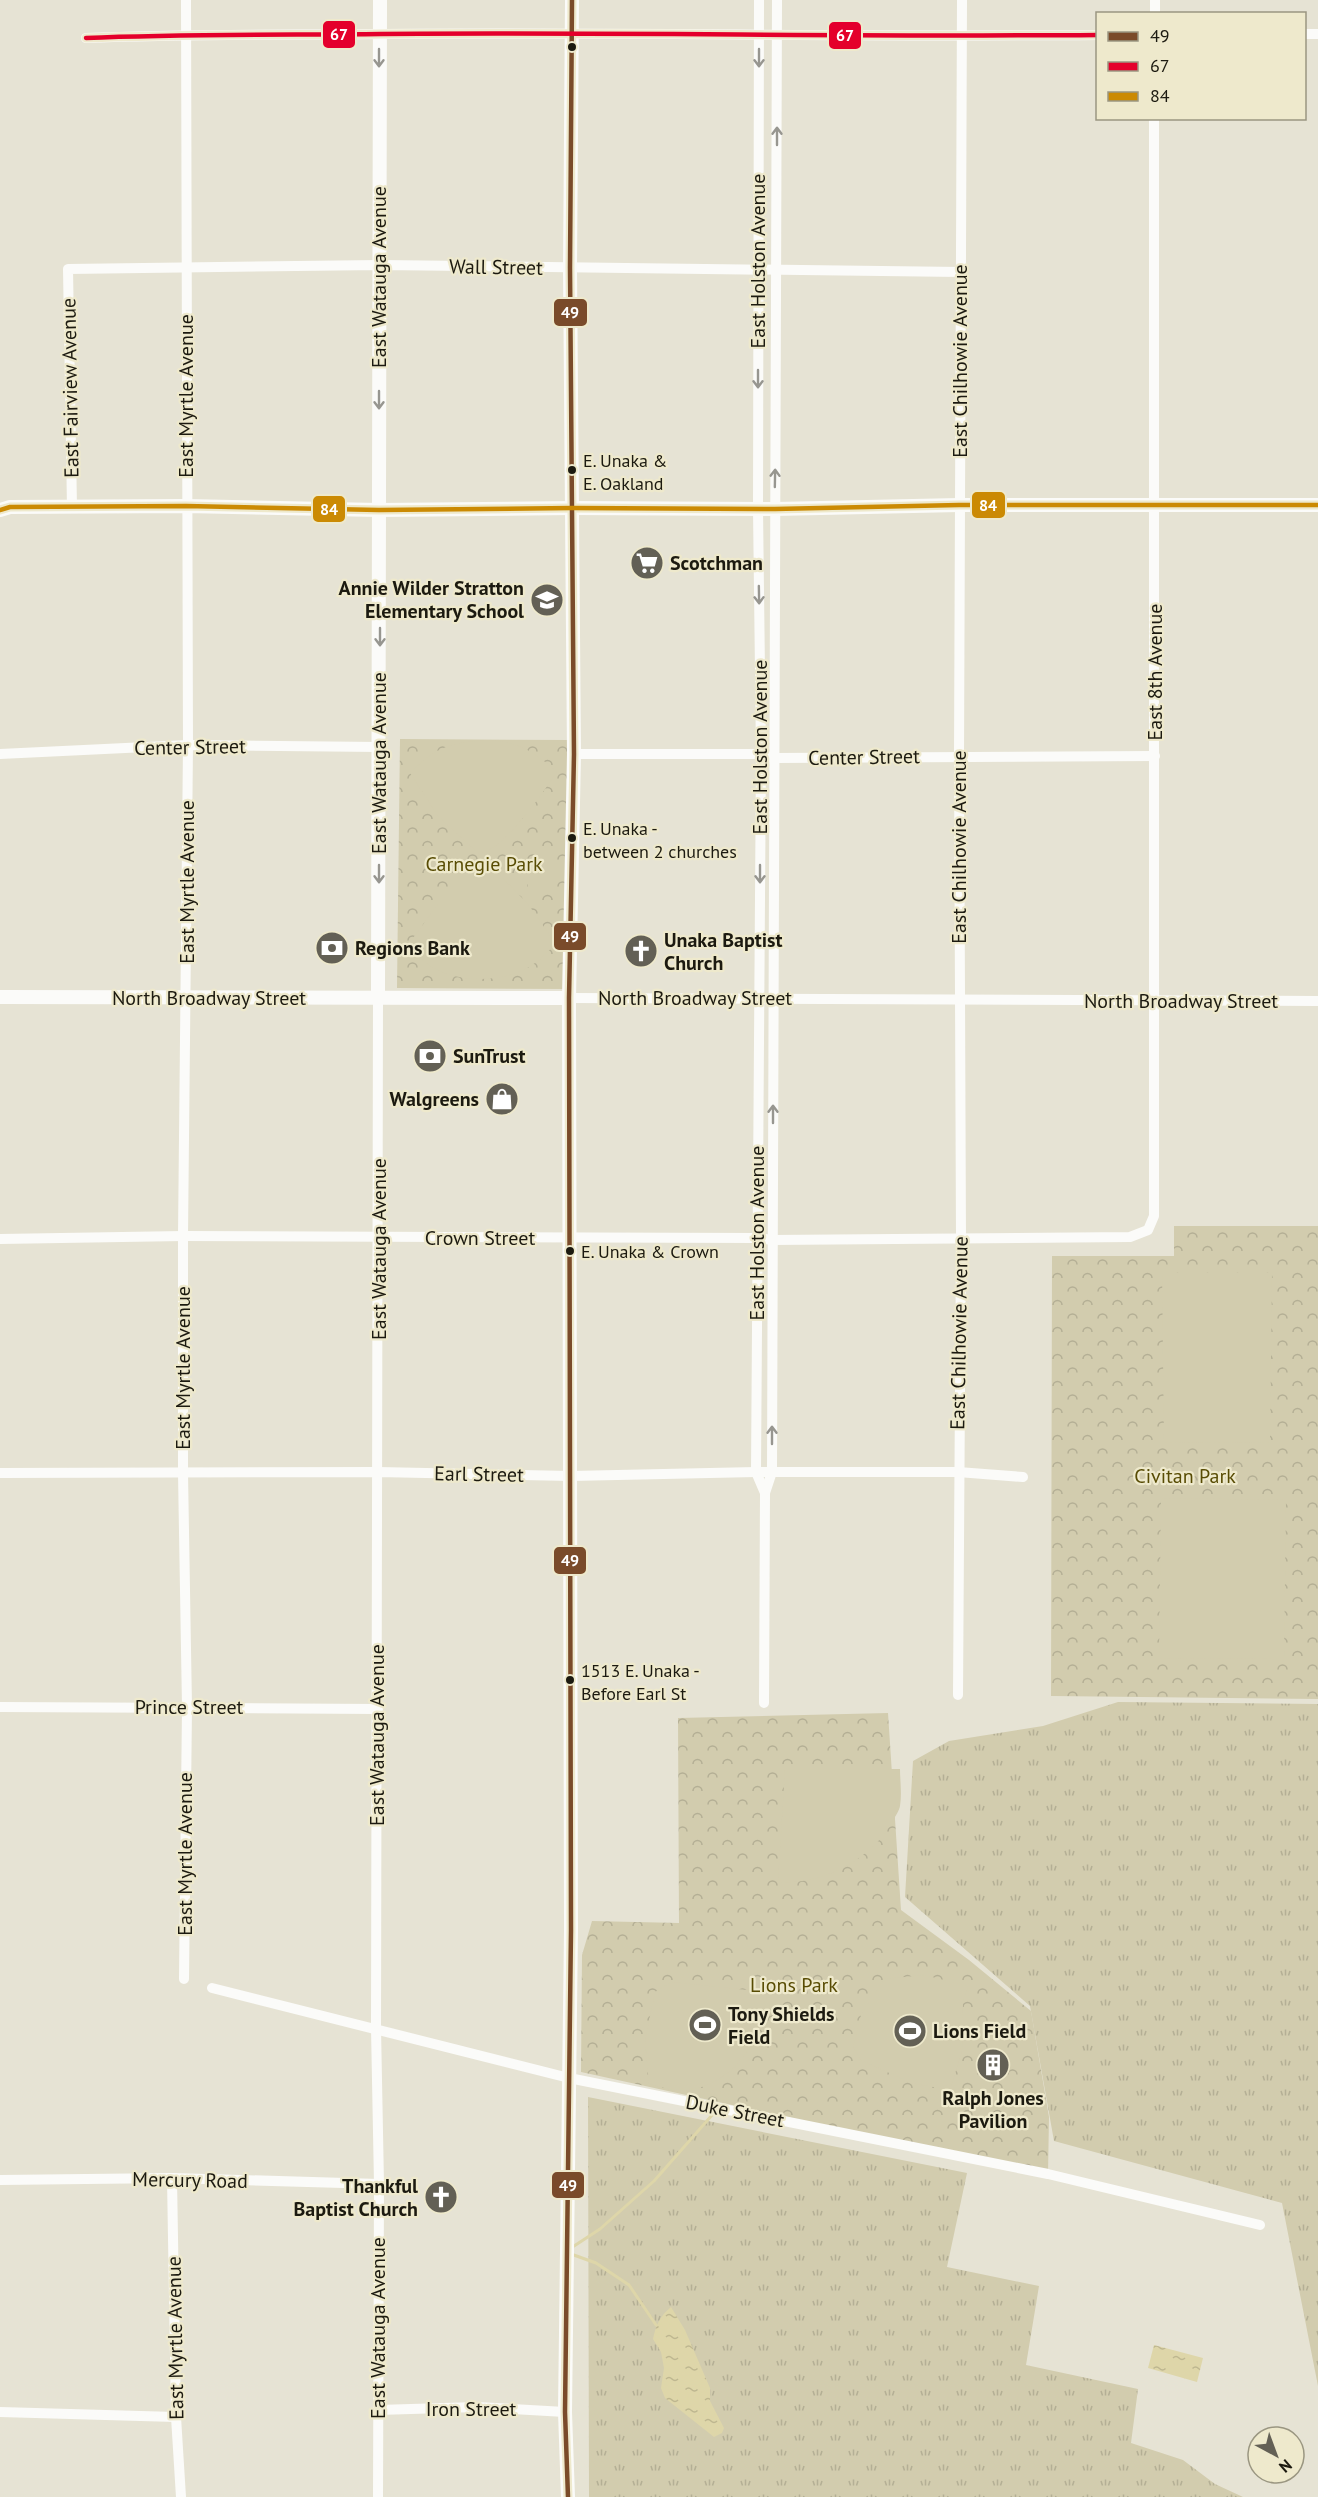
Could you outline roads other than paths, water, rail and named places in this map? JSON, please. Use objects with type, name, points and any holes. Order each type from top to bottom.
[{"type":"main road","name":"East Watauga Avenue","points":[[378,999],[380,0]]},
{"type":"main road","points":[[568,2497],[565,2412],[569,2078],[571,1476],[569,998],[574,754],[570,268],[572,0]]},
{"type":"main road","points":[[0,510],[10,507],[186,506],[379,510],[775,509],[959,505],[1154,507],[1318,505]]},
{"type":"main road","name":"North Broadway Street","points":[[0,997],[569,998]]},
{"type":"street","name":"East Myrtle Avenue","points":[[184,1979],[187,1707],[183,1473],[183,1236],[188,745],[186,0]]},
{"type":"street","name":"East Holston Avenue","points":[[759,0],[758,509],[761,754],[756,1472],[765,1493]]},
{"type":"street","name":"East Holston Avenue","points":[[764,1703],[765,1493],[772,1472],[777,0]]},
{"type":"street","name":"East Chilhowie Avenue","points":[[958,1695],[961,1238],[959,505],[962,0]]},
{"type":"street","points":[[86,39],[186,34],[572,32],[1096,35]]},
{"type":"street","name":"East 8th Avenue","points":[[1152,1225],[1154,1216],[1156,1001],[1154,120]]},
{"type":"street","name":"Wall Street","points":[[68,269],[380,265],[961,272]]},
{"type":"street","name":"East Fairview Avenue","points":[[68,269],[72,508]]},
{"type":"street","name":"Center Street","points":[[0,754],[188,745],[380,747]]},
{"type":"street","name":"Center Street","points":[[574,754],[761,754],[775,758],[1155,756]]},
{"type":"street","name":"North Broadway Street","points":[[569,998],[1318,1001]]},
{"type":"street","name":"East Watauga Avenue","points":[[378,999],[376,2028],[379,2184],[378,2497]]},
{"type":"street","name":"Crown Street","points":[[0,1239],[183,1236],[757,1238],[772,1240],[1130,1237],[1141,1234],[1152,1225]]},
{"type":"street","name":"Earl Street","points":[[0,1473],[378,1472],[571,1476],[756,1472],[958,1472],[1023,1477]]},
{"type":"street","name":"Prince Street","points":[[0,1707],[378,1709]]},
{"type":"street","name":"Duke Street","points":[[212,1988],[569,2078],[1048,2174],[1260,2225]]},
{"type":"street","name":"East Myrtle Avenue","points":[[172,2178],[176,2417],[181,2497]]},
{"type":"street","name":"Mercury Road","points":[[0,2180],[172,2178],[379,2184]]},
{"type":"street","name":"Iron Street","points":[[378,2410],[477,2407],[565,2412]]},
{"type":"street","points":[[0,2412],[176,2417]]},
{"type":"water","points":[[671,2307],[685,2330],[710,2388],[710,2401],[724,2428],[722,2433],[714,2437],[665,2398],[661,2388],[664,2368],[661,2352],[653,2339],[659,2321]]},
{"type":"water","points":[[1154,2345],[1203,2358],[1197,2382],[1148,2368]]},
{"type":"waterway","points":[[571,2248],[600,2229],[654,2181],[713,2114]]},
{"type":"waterway","points":[[571,2254],[596,2263],[629,2285],[656,2325]]},
{"type":"place","name":"E. Unaka & E. Oakland","points":[[572,470]]},
{"type":"place","name":"Scotchman","points":[[647,563]]},
{"type":"place","name":"Annie Wilder Stratton Elementary School","points":[[547,600]]},
{"type":"place","name":"E. Unaka - between 2 churches","points":[[572,838]]},
{"type":"place","name":"Regions Bank","points":[[332,948]]},
{"type":"place","name":"Unaka Baptist Church","points":[[641,951]]},
{"type":"place","name":"SunTrust","points":[[430,1056]]},
{"type":"place","name":"Walgreens","points":[[502,1099]]},
{"type":"place","name":"E. Unaka & Crown","points":[[570,1251]]},
{"type":"place","name":"1513 E. Unaka - Before Earl St","points":[[570,1680]]},
{"type":"place","name":"Tony Shields Field","points":[[705,2025]]},
{"type":"place","name":"Lions Field","points":[[910,2031]]},
{"type":"place","name":"Ralph Jones Pavilion","points":[[993,2065]]},
{"type":"place","name":"Thankful Baptist Church","points":[[441,2197]]},
{"type":"park label","name":"Carnegie Park","points":[[484,864]]},
{"type":"park label","name":"Civitan Park","points":[[1185,1476]]},
{"type":"park label","name":"Lions Park","points":[[794,1985]]}]
